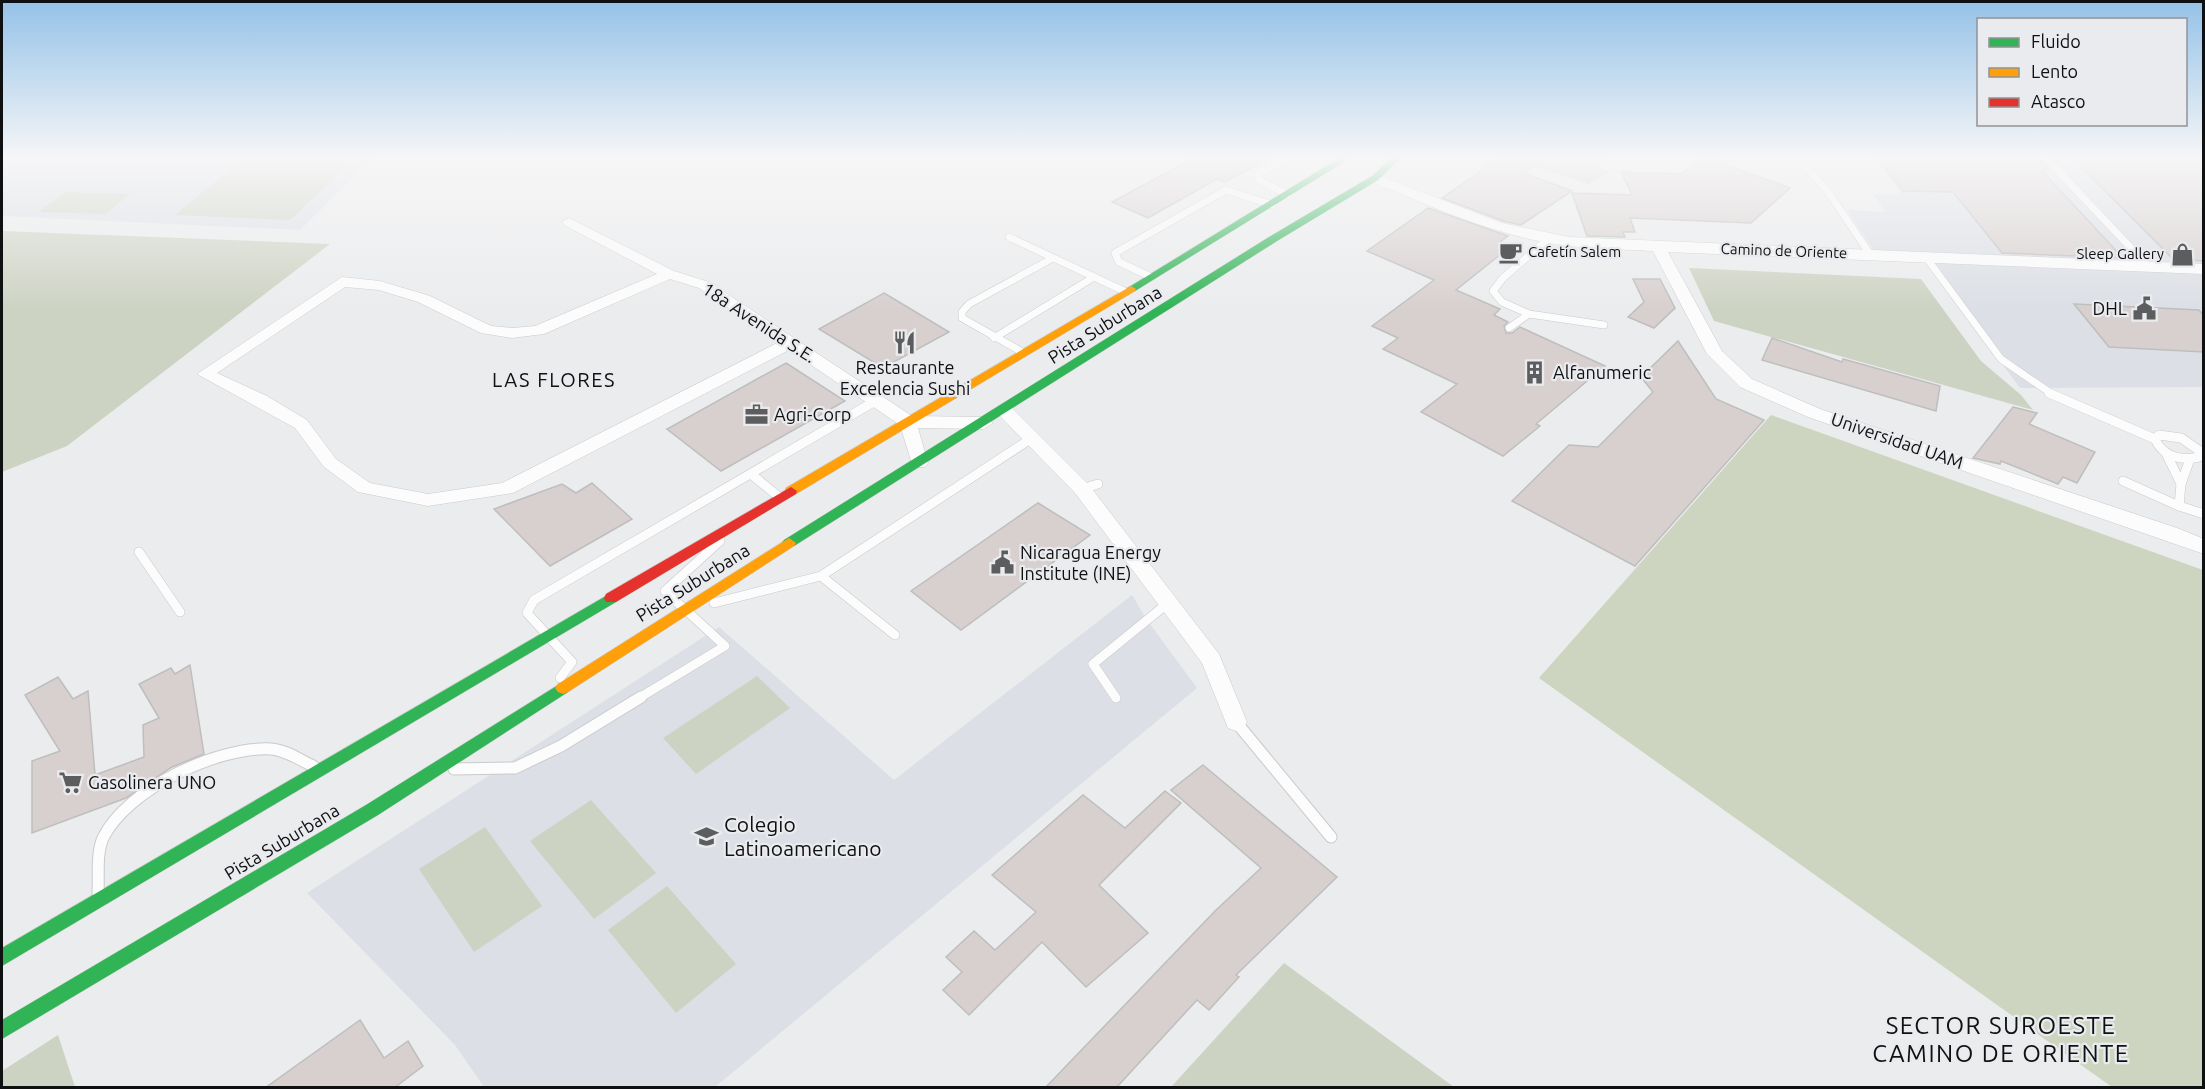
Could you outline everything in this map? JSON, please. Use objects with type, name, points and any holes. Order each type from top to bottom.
[{"type":"main road","name":"Pista Suburbana","points":[[2,958],[1267,208]]},
{"type":"main road","name":"Pista Suburbana","points":[[2,1030],[372,810],[1320,208]]},
{"type":"street","name":"Camino de Oriente","points":[[1453,208],[1500,226],[1549,238],[1658,248],[2204,268]]},
{"type":"street","name":"18a Avenida S.E.","points":[[569,222],[602,237],[669,274],[704,285],[908,422]]},
{"type":"street","name":"Universidad UAM","points":[[1658,248],[1715,354],[1746,383],[1814,413],[2170,533],[2204,547]]},
{"type":"street","points":[[669,274],[538,331],[512,333],[488,330],[424,299],[380,286],[342,282],[206,374],[261,400],[301,424],[330,463],[364,489],[428,500],[506,489],[604,441],[790,343]]},
{"type":"street","points":[[1004,410],[1032,438],[1090,486],[1168,603],[1211,660],[1236,722]]},
{"type":"street","points":[[919,463],[908,422],[984,423]]},
{"type":"street","points":[[2170,533],[2204,542]]},
{"type":"lane","points":[[1150,277],[1119,262],[1115,253],[1195,208]]},
{"type":"lane","points":[[1839,208],[1870,254]]},
{"type":"lane","points":[[2093,208],[2148,266]]},
{"type":"lane","points":[[1009,237],[1126,292]]},
{"type":"lane","points":[[1549,238],[1503,278],[1493,291],[1502,302],[1529,314],[1604,326]]},
{"type":"lane","points":[[1925,256],[2001,358],[2047,392],[2155,439]]},
{"type":"lane","points":[[1024,353],[971,325],[962,318],[962,312],[969,304],[1053,258]]},
{"type":"lane","points":[[994,338],[1094,277]]},
{"type":"lane","points":[[1509,328],[1529,314]]},
{"type":"lane","points":[[372,810],[431,760],[563,676],[572,662],[527,614],[534,600],[877,400]]},
{"type":"lane","points":[[2155,439],[2159,435],[2170,435],[2194,444],[2204,444]]},
{"type":"lane","points":[[685,610],[821,576],[1032,438]]},
{"type":"lane","points":[[2155,439],[2157,446],[2166,453],[2190,459],[2199,457],[2200,451],[2194,444]]},
{"type":"lane","points":[[2166,453],[2181,484]]},
{"type":"lane","points":[[2179,506],[2181,484],[2190,459]]},
{"type":"lane","points":[[751,474],[779,497]]},
{"type":"lane","points":[[2123,481],[2179,506],[2204,514]]},
{"type":"lane","points":[[434,770],[515,768],[561,746],[725,646],[665,591],[672,581],[712,554],[730,526]]},
{"type":"lane","points":[[139,552],[180,612]]},
{"type":"lane","points":[[821,576],[895,635]]},
{"type":"lane","points":[[1116,698],[1093,664],[1168,603]]},
{"type":"lane","points":[[1236,722],[1331,837]]},
{"type":"lane","points":[[97,902],[102,840],[131,803],[188,769],[242,750],[273,749],[321,769]]},
{"type":"shaded area","points":[[2,208],[322,208],[300,230],[2,216]]},
{"type":"shaded area","points":[[1883,208],[2203,208],[2203,387],[2020,388],[1926,261],[1879,258],[1847,210],[1886,212]]},
{"type":"shaded area","name":"Colegio Latinoamericano","points":[[1132,595],[1147,620],[1197,688],[715,1087],[484,1087],[455,1045],[307,893],[719,627],[894,780]]},
{"type":"green space","points":[[44,208],[113,208],[105,214],[38,212]]},
{"type":"green space","points":[[184,208],[303,208],[290,220],[175,215]]},
{"type":"green space","points":[[2,231],[330,244],[67,446],[2,472]]},
{"type":"green space","points":[[1689,268],[1921,279],[1981,361],[2021,395],[2033,410],[1714,321]]},
{"type":"green space","points":[[1771,415],[2203,570],[2203,1087],[2112,1087],[1539,678]]},
{"type":"green space","points":[[757,676],[790,708],[696,774],[663,738]]},
{"type":"green space","points":[[591,800],[656,873],[594,919],[530,841]]},
{"type":"green space","points":[[485,827],[542,906],[474,952],[419,869]]},
{"type":"green space","points":[[667,886],[736,964],[676,1013],[608,930]]},
{"type":"green space","points":[[1284,963],[1454,1087],[1171,1087]]},
{"type":"green space","points":[[58,1035],[75,1087],[2,1087],[2,1071]]},
{"type":"building","points":[[1125,208],[1166,208],[1148,218]]},
{"type":"building","points":[[1428,208],[1508,236],[1500,242],[1511,246],[1456,290],[1500,309],[1494,315],[1508,322],[1504,326],[1506,333],[1512,333],[1520,327],[1605,366],[1536,424],[1540,426],[1503,456],[1421,412],[1457,384],[1383,349],[1398,338],[1372,326],[1434,280],[1367,251]]},
{"type":"building","points":[[1468,208],[1547,208],[1521,225]]},
{"type":"building","points":[[1577,208],[1768,208],[1751,223],[1630,218],[1635,232],[1623,232],[1625,237],[1587,236]]},
{"type":"building","points":[[1966,208],[2076,208],[2123,258],[2002,253]]},
{"type":"building","points":[[2122,208],[2204,208],[2204,261],[2173,259]]},
{"type":"building","points":[[1633,279],[1660,279],[1675,308],[1654,328],[1628,317],[1644,302]]},
{"type":"building","points":[[884,293],[949,332],[883,368],[819,329]]},
{"type":"building","points":[[2074,304],[2199,310],[2204,316],[2204,352],[2109,347]]},
{"type":"building","points":[[1772,338],[1842,362],[1843,359],[1940,386],[1936,411],[1762,360]]},
{"type":"building","points":[[1678,341],[1716,399],[1764,420],[1635,566],[1512,501],[1569,445],[1598,447],[1653,392],[1641,377]]},
{"type":"building","name":"Agri-Corp","points":[[786,363],[845,401],[721,471],[667,429]]},
{"type":"building","points":[[2013,407],[2037,413],[2029,424],[2095,452],[2077,483],[2063,477],[2058,484],[2001,461],[2000,464],[1973,458]]},
{"type":"building","points":[[592,483],[632,519],[550,566],[494,509],[562,484],[576,493]]},
{"type":"building","name":"Nicaragua Energy Institute (INE)","points":[[1038,503],[1090,535],[961,630],[911,591]]},
{"type":"building","points":[[190,665],[204,754],[172,767],[126,798],[32,833],[32,761],[60,751],[25,695],[58,677],[73,699],[88,691],[95,775],[144,757],[143,725],[159,718],[139,684],[171,668],[175,674]]},
{"type":"building","points":[[1203,765],[1337,877],[1236,975],[1239,977],[1209,1010],[1197,1000],[1116,1088],[1045,1088],[1215,911],[1261,868],[1171,790]]},
{"type":"building","points":[[1165,791],[1181,803],[1099,885],[1148,933],[1086,987],[1042,942],[969,1015],[943,990],[962,972],[946,957],[974,931],[995,950],[1036,912],[992,875],[1083,795],[1125,828]]},
{"type":"building","points":[[360,1020],[384,1058],[408,1041],[423,1066],[394,1088],[265,1088]]},
{"type":"traffic: fast","points":[[1131,289],[1264,208]]},
{"type":"traffic: fast","points":[[789,543],[1325,208]]},
{"type":"traffic: fast","points":[[2,958],[611,598]]},
{"type":"traffic: fast","points":[[2,1030],[372,810],[563,688]]},
{"type":"traffic: slow","points":[[791,491],[1131,289]]},
{"type":"traffic: slow","points":[[563,688],[789,543]]},
{"type":"traffic: jam","points":[[611,598],[791,491]]},
{"type":"place","name":"Cafetín Salem","points":[[1510,252]]},
{"type":"place","name":"Sleep Gallery","points":[[2182,254]]},
{"type":"place","name":"DHL","points":[[2145,309]]},
{"type":"place","name":"Restaurante Excelencia Sushi","points":[[905,342]]},
{"type":"place","name":"Alfanumeric","points":[[1535,373]]},
{"type":"place","name":"Agri-Corp","points":[[756,415]]},
{"type":"place","name":"Nicaragua Energy Institute (INE)","points":[[1002,563]]},
{"type":"place","name":"Gasolinera UNO","points":[[70,783]]},
{"type":"place","name":"Colegio Latinoamericano","points":[[706,837]]},
{"type":"district","name":"LAS FLORES","points":[[554,380]]},
{"type":"district","name":"SECTOR SUROESTE CAMINO DE ORIENTE","points":[[2001,1040]]}]
